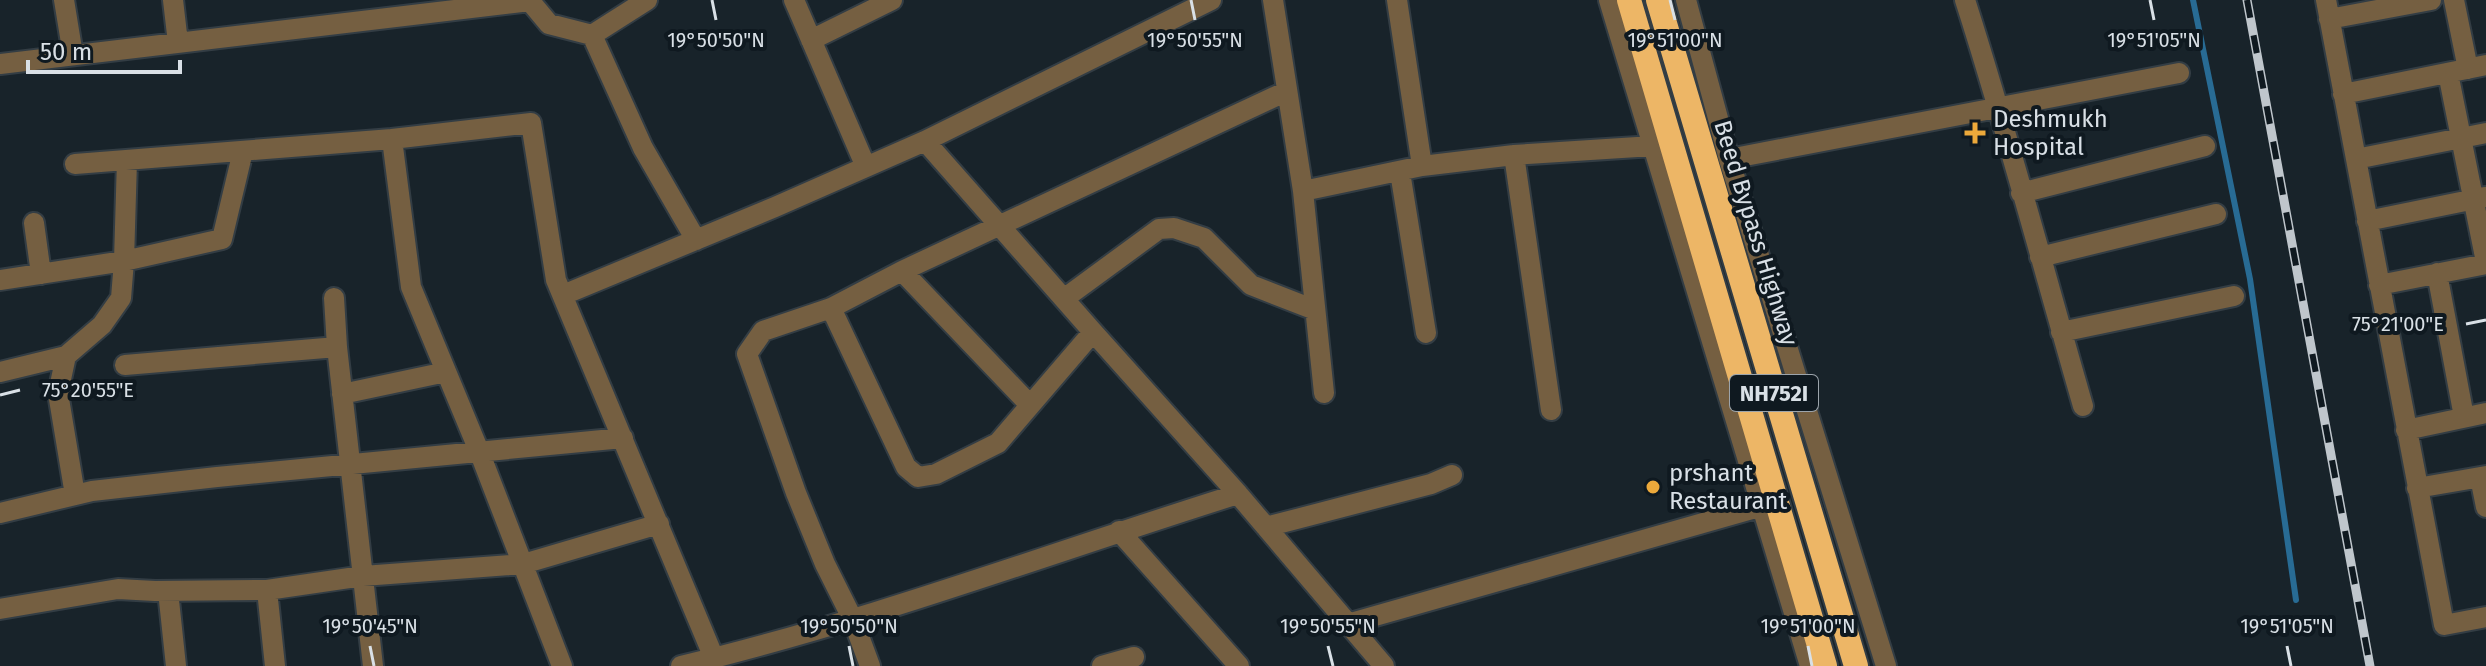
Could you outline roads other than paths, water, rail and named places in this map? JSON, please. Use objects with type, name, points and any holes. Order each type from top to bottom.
[{"type":"highway","name":"NH752I","points":[[1629,0],[1660,136],[1825,666]]},
{"type":"highway","name":"Beed Bypass Highway","points":[[1658,0],[1856,666]]},
{"type":"street","points":[[64,0],[73,55]]},
{"type":"street","points":[[173,0],[178,43]]},
{"type":"street","points":[[0,64],[529,1],[549,24],[592,35],[647,0]]},
{"type":"street","points":[[794,0],[866,167]]},
{"type":"street","points":[[811,40],[892,0]]},
{"type":"street","points":[[563,295],[925,141],[1176,7],[1211,0]]},
{"type":"street","points":[[1273,0],[1303,191],[1324,393]]},
{"type":"street","points":[[1397,0],[1422,166]]},
{"type":"street","points":[[1609,0],[1660,136],[1810,666]]},
{"type":"street","points":[[1686,0],[1729,159],[1886,666]]},
{"type":"street","points":[[1965,0],[1999,107],[2083,406]]},
{"type":"street","points":[[2431,0],[2328,10],[2444,625],[2483,623]]},
{"type":"street","points":[[2379,285],[2486,263],[2480,198],[2461,138],[2467,69],[2454,0]]},
{"type":"street","points":[[592,35],[643,148],[696,240]]},
{"type":"street","points":[[2343,94],[2467,69]]},
{"type":"street","points":[[1729,159],[2179,73]]},
{"type":"street","points":[[870,666],[853,620],[825,564],[796,493],[747,354],[763,331],[831,308],[902,271],[1287,91]]},
{"type":"street","points":[[75,164],[392,139],[531,123],[556,280],[714,658]]},
{"type":"street","points":[[2356,159],[2486,133]]},
{"type":"street","points":[[1303,191],[1422,166],[1660,136]]},
{"type":"street","points":[[392,139],[411,287],[479,451],[562,666]]},
{"type":"street","points":[[925,141],[1238,494],[1384,666]]},
{"type":"street","points":[[2021,193],[2205,146]]},
{"type":"street","points":[[0,280],[124,261],[222,239],[243,151]]},
{"type":"street","points":[[1514,155],[1551,410]]},
{"type":"street","points":[[0,372],[66,356],[102,325],[121,298],[127,160]]},
{"type":"street","points":[[1400,172],[1426,333]]},
{"type":"street","points":[[2367,221],[2480,198]]},
{"type":"street","points":[[2040,257],[2216,214]]},
{"type":"street","points":[[34,223],[41,274]]},
{"type":"street","points":[[1065,298],[1159,229],[1174,228],[1204,238],[1251,285],[1315,310]]},
{"type":"street","points":[[902,271],[1030,405]]},
{"type":"street","points":[[2437,273],[2464,417]]},
{"type":"street","points":[[2061,332],[2234,296]]},
{"type":"street","points":[[334,298],[373,666]]},
{"type":"street","points":[[831,308],[906,467],[918,477],[936,474],[998,443],[1093,332]]},
{"type":"street","points":[[125,365],[337,347]]},
{"type":"street","points":[[66,356],[58,393],[75,495]]},
{"type":"street","points":[[342,394],[446,372]]},
{"type":"street","points":[[2406,430],[2486,413]]},
{"type":"street","points":[[0,513],[92,491],[623,438]]},
{"type":"street","points":[[1266,527],[1431,484],[1452,475]]},
{"type":"street","points":[[2417,488],[2483,476],[2486,507]]},
{"type":"street","points":[[681,666],[853,620],[1238,494]]},
{"type":"street","points":[[1347,624],[1763,506]]},
{"type":"street","points":[[0,609],[118,589],[267,590],[363,576],[523,564],[659,524]]},
{"type":"street","points":[[1119,531],[1239,666]]},
{"type":"street","points":[[267,590],[275,666]]},
{"type":"street","points":[[168,591],[176,666]]},
{"type":"street","points":[[1102,666],[1134,657]]},
{"type":"waterway","points":[[2193,0],[2250,279],[2296,600]]},
{"type":"railway","points":[[2247,0],[2370,666]]},
{"type":"place","name":"Deshmukh Hospital","points":[[1975,133]]},
{"type":"place","name":"prshant Restaurant","points":[[1653,487]]}]
